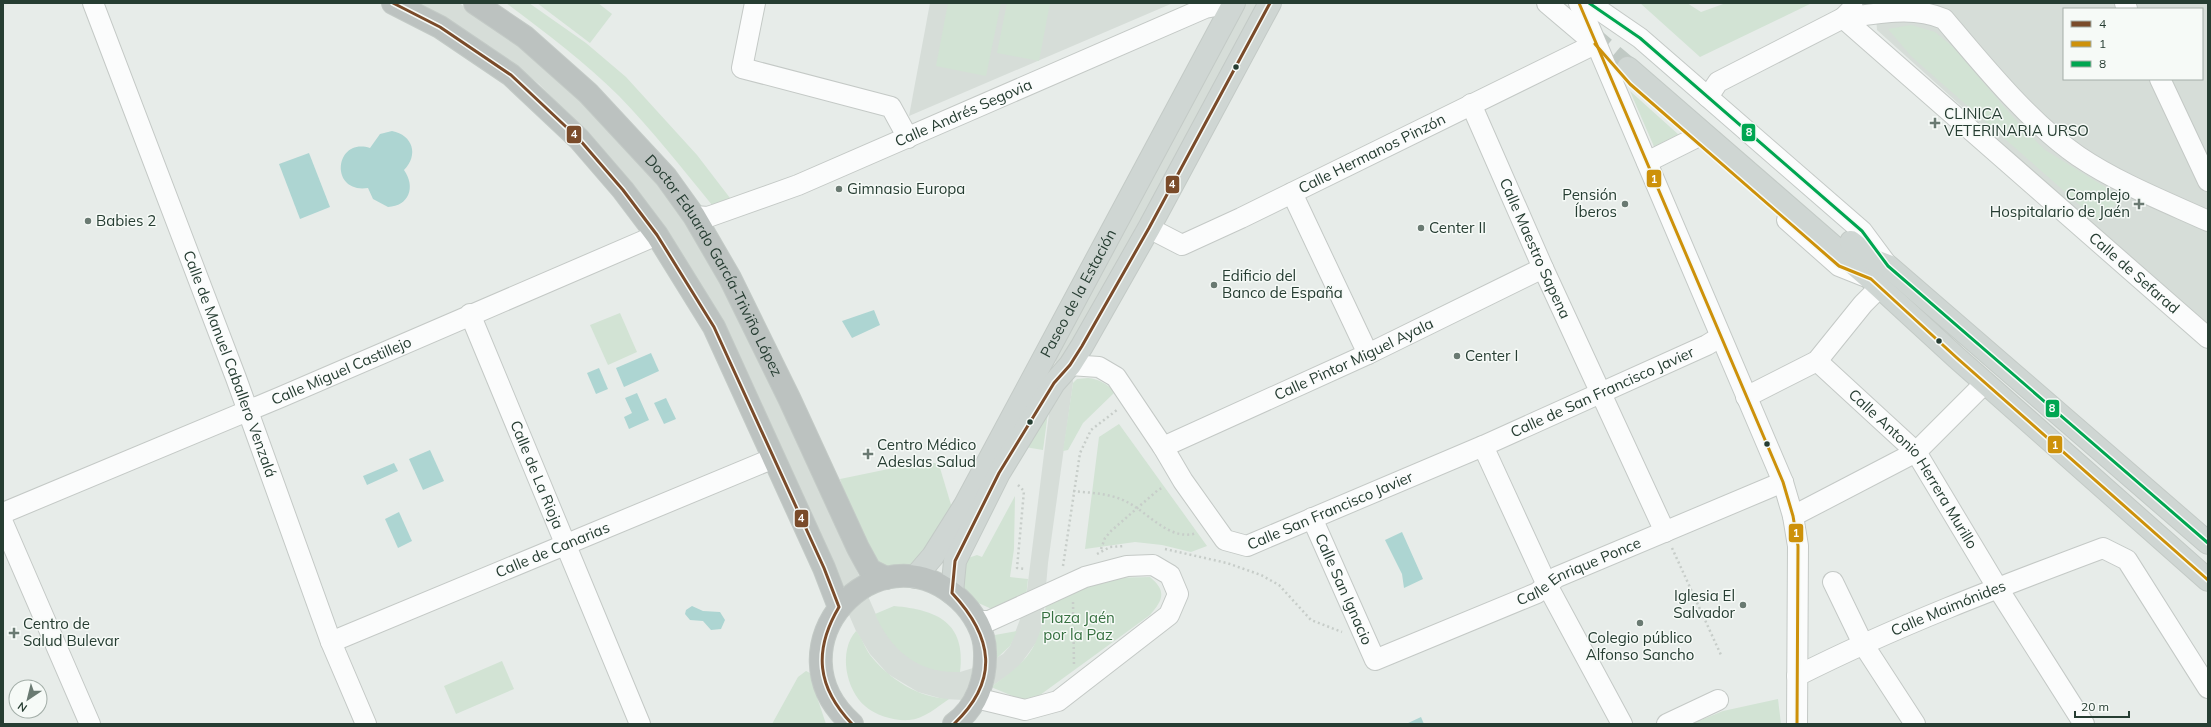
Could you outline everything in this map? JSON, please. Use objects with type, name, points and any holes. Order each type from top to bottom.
[{"type":"highway","name":"Doctor Eduardo García-Triviño López","points":[[393,3],[440,27],[511,75],[579,139],[623,190],[657,235],[714,327],[824,568],[839,607]]},
{"type":"highway","name":"Doctor Eduardo García-Triviño López","points":[[475,3],[525,37],[588,93],[666,177],[694,216],[730,278],[789,398],[858,548],[870,570],[886,578]]},
{"type":"highway","points":[[847,722],[829,696],[821,671],[821,658],[825,633],[839,607],[863,587],[886,578],[915,577],[934,583],[952,593],[966,606],[976,621],[982,635],[986,664],[984,678],[976,698],[969,710],[954,724]]},
{"type":"main road","name":"Paseo de la Estación","points":[[915,577],[934,556],[965,504],[1234,3]]},
{"type":"main road","name":"Paseo de la Estación","points":[[952,593],[955,561],[995,482],[1054,383],[1070,365],[1149,228],[1270,3]]},
{"type":"main road","points":[[1631,64],[1880,277],[2208,543]]},
{"type":"main road","points":[[1880,277],[1985,383],[2208,580]]},
{"type":"street","name":"Calle de Manuel Caballero Venzalá","points":[[93,3],[248,410],[331,642],[366,724]]},
{"type":"street","points":[[754,3],[742,68],[891,107],[908,138]]},
{"type":"street","name":"Calle Andrés Segovia","points":[[694,216],[708,217],[798,185],[1205,8],[1231,3]]},
{"type":"street","points":[[1547,3],[1595,44],[1630,84],[1839,266],[1880,277]]},
{"type":"street","points":[[1579,3],[1595,44],[1647,162],[1720,337],[1783,482],[1793,516],[1798,546],[1798,724]]},
{"type":"street","points":[[1589,3],[1640,38],[1862,231],[1880,277]]},
{"type":"street","points":[[1708,97],[1718,82],[1841,10],[1859,3]]},
{"type":"street","points":[[1841,10],[1904,10],[1931,13],[1944,19],[2039,125],[2078,156],[2121,181],[2204,217]]},
{"type":"street","name":"Calle de Sefarad","points":[[1841,10],[2208,338]]},
{"type":"street","name":"Calle Hermanos Pinzón","points":[[1149,228],[1182,245],[1292,193],[1595,44]]},
{"type":"street","points":[[2160,80],[2208,181]]},
{"type":"street","name":"Calle Maestro Sapena","points":[[1471,104],[1543,268],[1665,532]]},
{"type":"street","points":[[1647,162],[1693,139]]},
{"type":"street","points":[[1292,193],[1368,354]]},
{"type":"street","name":"Calle Miguel Castillejo","points":[[3,513],[657,235]]},
{"type":"street","name":"Calle Pintor Miguel Ayala","points":[[1163,447],[1368,354],[1543,268]]},
{"type":"street","points":[[1746,397],[1817,361],[1863,304],[1880,277]]},
{"type":"street","name":"Calle de La Rioja","points":[[470,314],[640,724]]},
{"type":"street","name":"Calle de San Francisco Javier","points":[[1483,446],[1707,345],[1720,337]]},
{"type":"street","name":"Calle Antonio Herrera Murillo","points":[[1817,361],[1916,452],[1997,587],[2084,724]]},
{"type":"street","name":"Calle San Francisco Javier","points":[[1070,365],[1099,367],[1116,377],[1163,447],[1183,481],[1225,540],[1247,546],[1483,446]]},
{"type":"street","points":[[1793,516],[1916,452],[1985,383]]},
{"type":"street","points":[[1483,446],[1546,585],[1622,724]]},
{"type":"street","name":"Calle de Canarias","points":[[331,642],[774,458]]},
{"type":"street","name":"Calle Enrique Ponce","points":[[1374,660],[1537,593],[1557,577],[1783,482]]},
{"type":"street","name":"Calle San Ignacio","points":[[1312,518],[1374,660]]},
{"type":"street","points":[[3,523],[90,724]]},
{"type":"street","name":"Calle Maimónides","points":[[1798,676],[1863,644],[1997,587],[2103,548],[2127,560],[2208,688]]},
{"type":"street","points":[[976,621],[989,621],[1085,577],[1127,566],[1153,565],[1170,575],[1178,594],[1169,615],[1058,701],[1025,710],[976,698]]},
{"type":"street","points":[[1833,582],[1863,644],[1915,724]]},
{"type":"street","points":[[1667,724],[1718,700]]},
{"type":"path","points":[[1063,570],[1073,491],[1080,453],[1091,430],[1123,405]]},
{"type":"path","points":[[1018,485],[1024,491],[1017,568],[1026,569]]},
{"type":"path","points":[[1101,550],[1105,538],[1111,530],[1158,490],[1165,486]]},
{"type":"path","points":[[1073,491],[1098,492],[1114,497],[1128,502],[1174,532],[1187,536],[1198,533]]},
{"type":"path","points":[[1665,532],[1721,655]]},
{"type":"path","points":[[1095,555],[1101,550],[1110,547],[1128,546]]},
{"type":"path","points":[[1162,549],[1196,554],[1261,575],[1279,586],[1312,620],[1344,633],[1364,636]]},
{"type":"path","points":[[1073,597],[1074,671]]},
{"type":"shaded area","points":[[417,3],[459,3],[517,43],[567,86],[665,190],[716,270],[783,402],[878,619],[960,672],[986,664],[1003,654],[1010,646],[1025,606],[1056,358],[1240,3],[1262,3],[1072,358],[1073,383],[1048,563],[1043,621],[1038,640],[1017,669],[991,687],[964,700],[943,699],[918,692],[888,674],[870,654],[856,631],[795,490],[639,196],[617,166],[539,84],[495,50]]},
{"type":"shaded area","points":[[930,3],[1173,3],[909,116]]},
{"type":"shaded area","name":"Complejo Hospitalario de Jaén","points":[[1875,3],[2208,3],[2208,329],[1877,30]]},
{"type":"green space","points":[[506,3],[529,3],[586,43],[626,77],[697,155],[730,198],[712,205],[655,136],[606,83],[579,59]]},
{"type":"green space","points":[[537,3],[598,3],[612,14],[590,43]]},
{"type":"green space","points":[[948,3],[1001,3],[986,76],[936,66]]},
{"type":"green space","points":[[1007,3],[1050,3],[1039,61],[997,53]]},
{"type":"green space","points":[[1640,3],[1687,3],[1701,12],[1726,3],[1812,3],[1700,57]]},
{"type":"green space","points":[[1911,25],[1935,32],[1953,47],[2018,123],[2045,150],[2123,198],[2098,221],[1912,57],[1888,29]]},
{"type":"green space","points":[[1630,91],[1679,135],[1655,149]]},
{"type":"green space","points":[[620,313],[637,352],[608,365],[590,325]]},
{"type":"green space","points":[[1088,378],[1103,382],[1115,392],[1083,423],[1068,450],[1063,451],[1073,383],[1077,379]]},
{"type":"green space","points":[[1049,405],[1043,450],[1025,447]]},
{"type":"green space","points":[[1119,424],[1207,546],[1191,552],[1162,545],[1135,542],[1085,549],[1099,437]]},
{"type":"green space","points":[[935,463],[940,468],[952,508],[916,563],[904,570],[880,565],[852,517],[840,479],[903,466]]},
{"type":"green space","points":[[1015,496],[1014,549],[1010,577],[1028,579],[1025,606],[996,611],[974,601],[964,589],[964,568],[968,558],[977,555],[982,557]]},
{"type":"green space","name":"Plaza Jaén por la Paz","points":[[1150,577],[1159,587],[1161,596],[1158,605],[1150,615],[1029,703],[991,687],[1014,670],[1029,653],[1040,633],[1046,605],[1105,578]]},
{"type":"green space","points":[[894,606],[923,611],[935,615],[953,630],[958,641],[961,655],[960,672],[945,672],[932,669],[908,658],[898,649],[889,639],[875,614]]},
{"type":"green space","points":[[856,631],[870,655],[895,679],[916,691],[938,698],[949,699],[925,715],[909,720],[898,720],[886,717],[869,710],[858,699],[853,690],[849,681],[847,670],[847,649],[850,639]]},
{"type":"green space","points":[[1017,631],[1010,646],[997,658],[995,635]]},
{"type":"green space","points":[[502,661],[514,689],[456,714],[444,686]]},
{"type":"green space","points":[[806,671],[812,674],[813,685],[826,724],[772,724],[798,677]]},
{"type":"green space","points":[[1778,699],[1781,724],[1691,724],[1723,711]]},
{"type":"water","points":[[392,131],[399,133],[409,141],[412,146],[412,152],[409,164],[404,170],[410,183],[408,194],[401,203],[388,207],[373,199],[368,188],[355,188],[347,183],[342,175],[341,166],[343,157],[349,150],[358,147],[370,148],[380,134]]},
{"type":"water","points":[[309,153],[330,207],[300,219],[279,164]]},
{"type":"water","points":[[874,310],[880,325],[852,338],[842,321]]},
{"type":"water","points":[[651,353],[659,371],[624,387],[616,368]]},
{"type":"water","points":[[599,368],[608,389],[596,394],[587,373]]},
{"type":"water","points":[[637,393],[649,420],[629,429],[624,417],[632,413],[625,398]]},
{"type":"water","points":[[666,398],[676,419],[664,424],[654,403]]},
{"type":"water","points":[[430,450],[444,481],[423,490],[409,459]]},
{"type":"water","points":[[394,463],[398,471],[367,485],[363,476]]},
{"type":"water","points":[[399,512],[412,541],[398,548],[385,519]]},
{"type":"water","points":[[1402,532],[1423,579],[1404,588],[1402,574],[1385,540]]},
{"type":"water","points":[[692,606],[703,611],[720,612],[725,620],[721,629],[711,630],[703,621],[690,620],[685,614],[686,610]]},
{"type":"water","points":[[1421,717],[1424,724],[1406,724]]},
{"type":"tunnel","points":[[1588,34],[1628,68]]},
{"type":"transit line","name":"4","points":[[393,3],[440,27],[511,75],[579,139],[623,190],[657,235],[714,327],[824,568],[839,607],[825,639],[822,654],[823,668],[826,682],[832,696],[840,710],[852,724]]},
{"type":"transit line","name":"4","points":[[954,724],[969,708],[979,691],[984,675],[986,658],[983,642],[976,626],[966,609],[952,593],[955,561],[999,473],[1054,383],[1070,365],[1082,346],[1149,228],[1270,3]]},
{"type":"transit line","name":"1","points":[[1579,3],[1783,482],[1793,516],[1798,546],[1797,724]]},
{"type":"transit line","name":"8","points":[[1589,3],[1640,38],[1862,231],[1888,266],[2208,543]]},
{"type":"transit line","name":"1","points":[[1595,44],[1630,84],[1839,266],[1871,279],[1957,358],[2208,580]]},
{"type":"place","name":"CLINICA VETERINARIA URSO","points":[[1935,123]]},
{"type":"place","name":"Gimnasio Europa","points":[[839,189]]},
{"type":"place","name":"Pensión Íberos","points":[[1625,204]]},
{"type":"place","name":"Complejo Hospitalario de Jaén","points":[[2139,204]]},
{"type":"place","name":"Babies 2","points":[[88,221]]},
{"type":"place","name":"Center II","points":[[1421,228]]},
{"type":"place","name":"Edificio del Banco de España","points":[[1214,285]]},
{"type":"place","name":"Center I","points":[[1457,356]]},
{"type":"place","name":"Centro Médico Adeslas Salud","points":[[868,454]]},
{"type":"place","name":"Iglesia El Salvador","points":[[1743,605]]},
{"type":"place","name":"Colegio público Alfonso Sancho","points":[[1640,623]]},
{"type":"place","name":"Centro de Salud Bulevar","points":[[14,633]]}]
